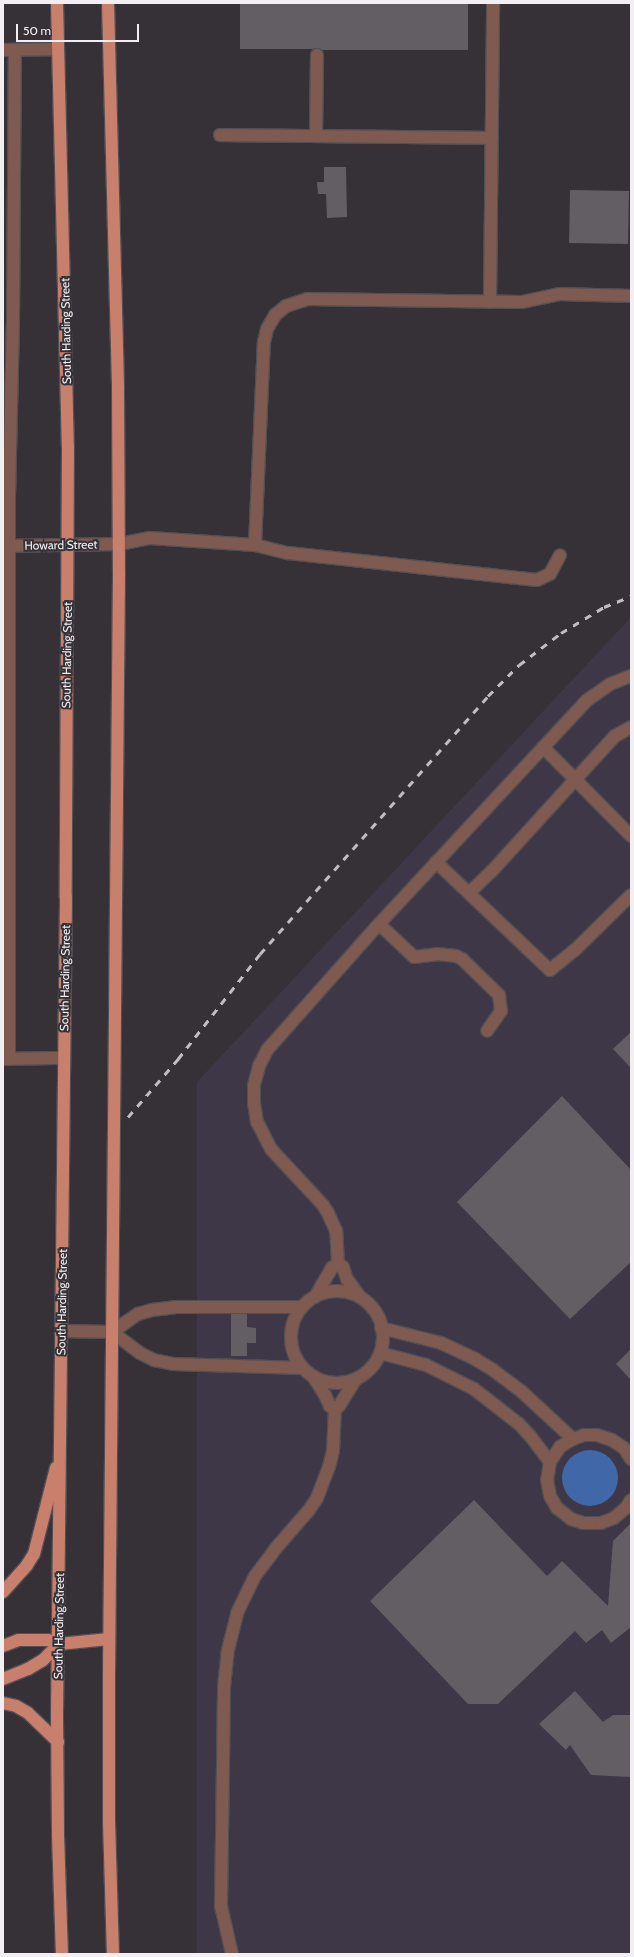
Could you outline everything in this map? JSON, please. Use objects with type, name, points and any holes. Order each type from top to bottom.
[{"type":"main road","name":"South Harding Street","points":[[57,3],[68,447],[58,1742],[62,1954]]},
{"type":"main road","points":[[108,3],[117,382],[119,544],[109,1639],[109,1821],[113,1954]]},
{"type":"main road","points":[[3,1592],[27,1565],[34,1554],[61,1449]]},
{"type":"main road","points":[[3,1646],[19,1640],[33,1639],[48,1640],[59,1644],[109,1639]]},
{"type":"main road","points":[[3,1680],[28,1669],[42,1660],[59,1644]]},
{"type":"main road","points":[[3,1703],[16,1706],[28,1713],[58,1742]]},
{"type":"street","points":[[490,302],[493,3]]},
{"type":"street","points":[[58,49],[9,50],[6,546],[6,1059],[63,1058]]},
{"type":"street","points":[[316,136],[317,55]]},
{"type":"street","points":[[220,135],[492,138]]},
{"type":"street","points":[[255,545],[263,354],[267,329],[275,315],[286,306],[307,299],[522,302],[559,294],[631,296]]},
{"type":"street","name":"Howard Street","points":[[6,546],[119,544],[150,538],[255,545],[288,552],[537,580],[550,574],[560,555]]},
{"type":"street","points":[[338,1264],[336,1231],[328,1212],[270,1149],[264,1139],[255,1115],[254,1085],[259,1066],[271,1044],[436,862],[586,701],[610,684],[631,676]]},
{"type":"street","points":[[469,893],[492,871],[615,736],[631,727]]},
{"type":"street","points":[[543,747],[631,836]]},
{"type":"street","points":[[436,862],[550,970],[575,950],[631,896]]},
{"type":"street","points":[[380,924],[414,957],[447,955],[462,959],[500,995],[501,1010],[487,1031]]},
{"type":"street","points":[[316,1297],[332,1268],[338,1264]]},
{"type":"street","points":[[232,1954],[221,1906],[224,1687],[227,1656],[237,1613],[256,1576],[276,1548],[309,1510],[317,1498],[329,1467],[333,1451],[335,1409],[339,1406],[356,1379],[370,1369],[380,1353],[382,1340],[382,1328],[376,1313],[370,1305],[360,1297],[347,1279],[344,1267],[338,1264]]},
{"type":"street","points":[[356,1379],[334,1383],[313,1376],[302,1368],[292,1349],[290,1335],[293,1322],[302,1307],[316,1297],[328,1292],[337,1291],[346,1292],[360,1297]]},
{"type":"street","points":[[112,1332],[138,1314],[152,1310],[175,1307],[302,1307]]},
{"type":"street","points":[[382,1328],[441,1343],[475,1359],[521,1391],[573,1439]]},
{"type":"street","points":[[62,1331],[112,1332],[140,1353],[154,1360],[173,1364],[302,1368]]},
{"type":"street","points":[[380,1353],[426,1365],[474,1389],[519,1424],[532,1437],[550,1462]]},
{"type":"street","points":[[313,1376],[330,1406],[335,1409]]},
{"type":"street","points":[[631,1459],[620,1445],[606,1437],[588,1435],[573,1439],[560,1447],[550,1462],[547,1480],[550,1496],[557,1508],[571,1519],[588,1524],[605,1522],[622,1512],[631,1500]]},
{"type":"shaded area","points":[[631,617],[631,1954],[197,1954],[197,1082]]},
{"type":"water","points":[[590,1450],[601,1452],[610,1458],[616,1467],[618,1478],[616,1489],[610,1498],[601,1504],[590,1506],[579,1504],[570,1498],[564,1489],[562,1478],[564,1467],[570,1458],[579,1452]]},
{"type":"building","points":[[240,3],[468,3],[468,50],[322,50],[317,48],[240,49]]},
{"type":"building","points":[[324,167],[346,167],[347,217],[327,218],[326,194],[318,194],[317,182],[324,182]]},
{"type":"building","points":[[570,190],[629,191],[628,244],[569,243]]},
{"type":"building","points":[[631,1032],[631,1068],[613,1049]]},
{"type":"building","points":[[562,1096],[631,1170],[631,1262],[570,1319],[457,1202]]},
{"type":"building","points":[[231,1314],[247,1314],[247,1327],[256,1328],[256,1343],[247,1343],[247,1356],[231,1356]]},
{"type":"building","points":[[631,1349],[631,1380],[616,1364]]},
{"type":"building","points":[[474,1500],[547,1576],[562,1561],[608,1606],[613,1541],[631,1523],[631,1627],[611,1643],[602,1630],[586,1643],[575,1631],[498,1704],[468,1704],[370,1601]]},
{"type":"building","points":[[575,1691],[603,1722],[613,1715],[631,1715],[631,1777],[591,1775],[570,1745],[566,1750],[539,1724]]},
{"type":"railway","points":[[128,1117],[178,1059],[260,954],[488,696],[519,665],[561,633],[604,607],[631,596]]}]
